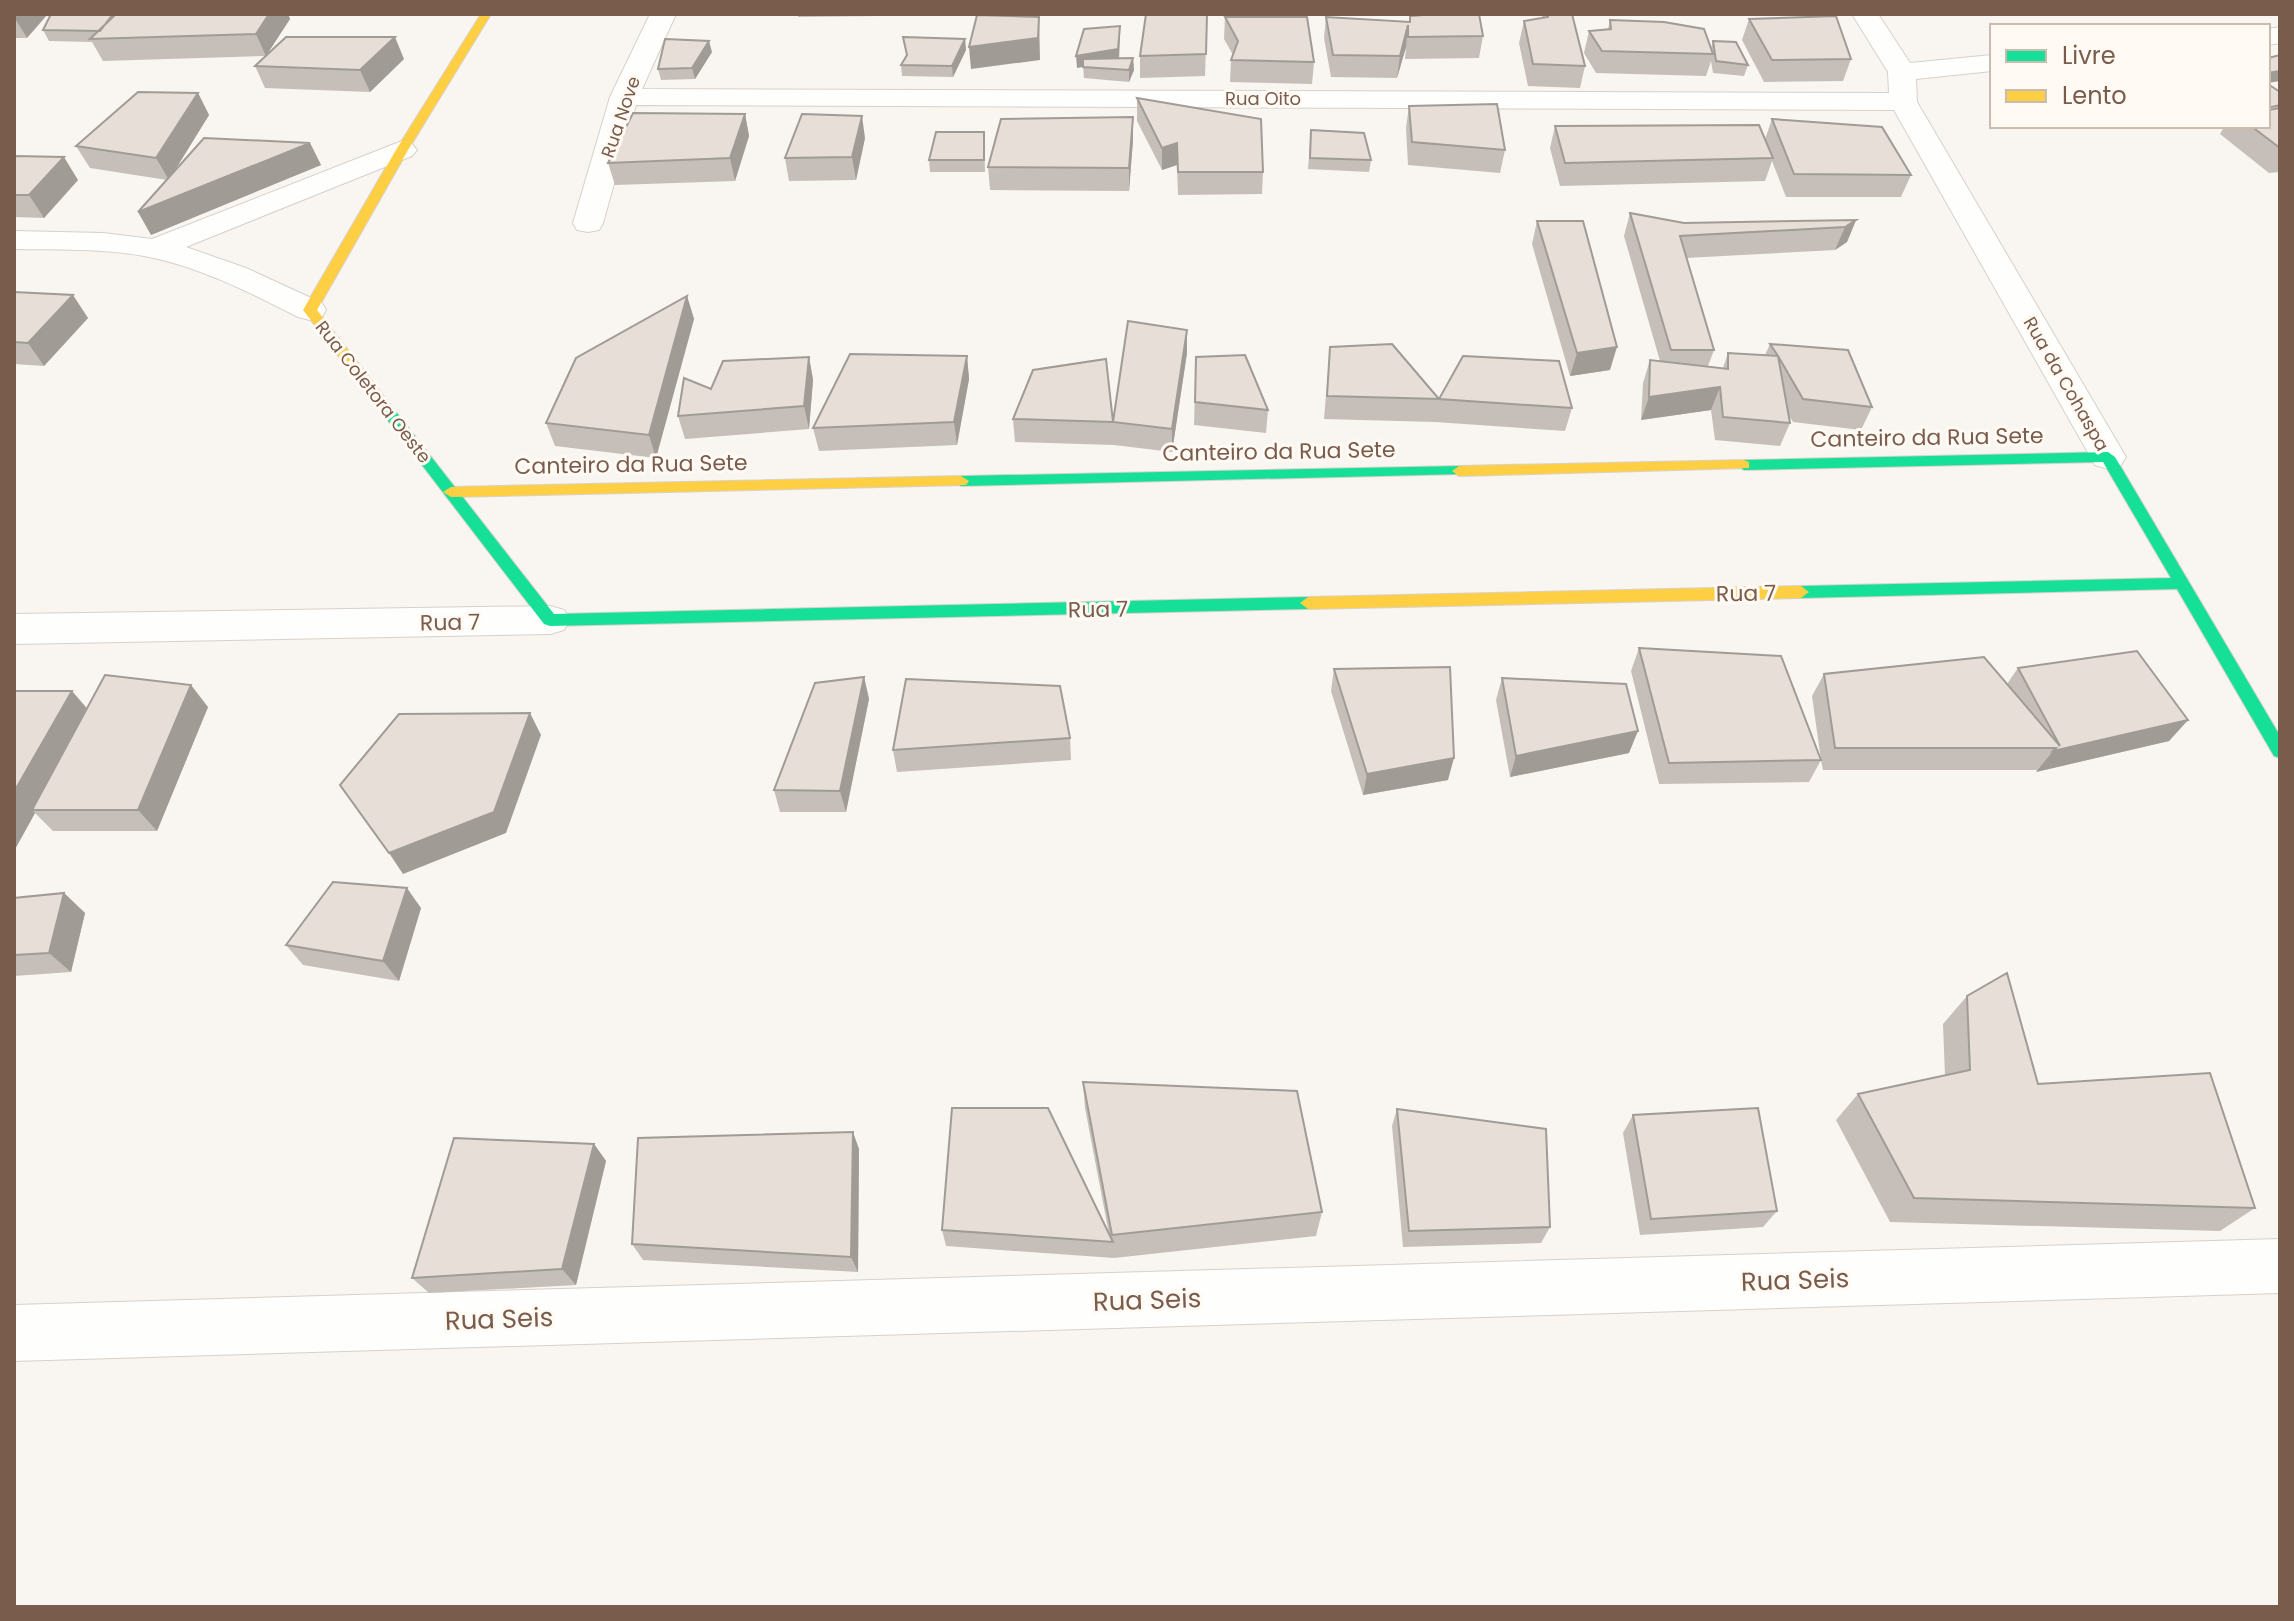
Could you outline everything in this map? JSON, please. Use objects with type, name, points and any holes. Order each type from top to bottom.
[{"type":"street","name":"Rua Coletora Oeste","points":[[486,14],[402,150],[310,310],[550,620]]},
{"type":"street","name":"Rua Nove","points":[[588,223],[624,97],[663,14]]},
{"type":"street","name":"Rua da Cohaspa","points":[[1865,14],[1902,87],[2108,457],[2280,751]]},
{"type":"street","name":"Rua Oito","points":[[624,97],[1902,87],[1990,64]]},
{"type":"street","points":[[154,249],[402,150]]},
{"type":"street","points":[[14,240],[72,241],[154,249],[242,276],[310,310]]},
{"type":"street","name":"Canteiro da Rua Sete","points":[[451,492],[2108,457]]},
{"type":"street","name":"Rua 7","points":[[14,629],[2182,583]]},
{"type":"street","name":"Rua Seis","points":[[14,1333],[2280,1266]]},
{"type":"building","points":[[51,14],[113,14],[100,31],[43,30]]},
{"type":"building","points":[[116,14],[269,14],[256,34],[90,39]]},
{"type":"building","points":[[1146,14],[1207,15],[1206,54],[1140,56]]},
{"type":"building","points":[[1479,14],[1483,36],[1408,37],[1408,25],[1400,56],[1333,55],[1326,17],[1410,22],[1410,16]]},
{"type":"building","points":[[1548,14],[1572,14],[1585,66],[1533,64],[1524,21],[1548,17]]},
{"type":"building","points":[[977,15],[1039,17],[1038,38],[969,47]]},
{"type":"building","points":[[1836,16],[1851,59],[1772,60],[1749,19]]},
{"type":"building","points":[[1225,17],[1307,17],[1314,62],[1231,60],[1238,41]]},
{"type":"building","points":[[1610,20],[1664,22],[1704,29],[1713,54],[1602,51],[1589,31],[1611,29]]},
{"type":"building","points":[[1120,26],[1118,49],[1076,56],[1084,29]]},
{"type":"building","points":[[286,37],[395,37],[360,70],[255,66]]},
{"type":"building","points":[[903,37],[965,39],[952,66],[901,65],[907,55]]},
{"type":"building","points":[[665,39],[709,41],[692,68],[658,69]]},
{"type":"building","points":[[1713,41],[1736,42],[1748,65],[1716,61]]},
{"type":"building","points":[[2280,55],[2280,71],[2270,73],[2270,58]]},
{"type":"building","points":[[1133,58],[1129,70],[1083,67],[1083,59]]},
{"type":"building","points":[[2270,85],[2280,92],[2280,105],[2270,108]]},
{"type":"building","points":[[138,92],[198,93],[156,158],[76,146]]},
{"type":"building","points":[[1137,98],[1261,119],[1263,172],[1178,172],[1177,143],[1162,148]]},
{"type":"building","points":[[1497,104],[1505,150],[1412,142],[1409,106]]},
{"type":"building","points":[[2280,108],[2280,148],[2254,128],[2270,128],[2270,110]]},
{"type":"building","points":[[633,113],[745,114],[730,158],[608,163]]},
{"type":"building","points":[[802,114],[862,116],[852,157],[785,158]]},
{"type":"building","points":[[1133,117],[1129,168],[988,167],[1001,119]]},
{"type":"building","points":[[1772,119],[1882,127],[1911,175],[1794,174]]},
{"type":"building","points":[[1759,125],[1773,158],[1565,163],[1555,126]]},
{"type":"building","points":[[1311,130],[1364,133],[1371,160],[1310,158]]},
{"type":"building","points":[[936,132],[984,132],[984,160],[929,160]]},
{"type":"building","points":[[204,138],[310,143],[138,212]]},
{"type":"building","points":[[14,156],[64,157],[29,195],[14,195]]},
{"type":"building","points":[[1630,213],[1684,223],[1856,220],[1845,227],[1680,236],[1714,350],[1671,350]]},
{"type":"building","points":[[1537,221],[1583,221],[1617,347],[1577,353]]},
{"type":"building","points":[[14,292],[73,295],[28,343],[14,342]]},
{"type":"building","points":[[687,296],[649,435],[546,423],[576,358]]},
{"type":"building","points":[[1128,321],[1187,330],[1172,429],[1113,422]]},
{"type":"building","points":[[1392,344],[1439,399],[1327,396],[1330,347]]},
{"type":"building","points":[[1770,344],[1848,350],[1872,407],[1803,399]]},
{"type":"building","points":[[1728,353],[1778,356],[1790,423],[1723,417],[1720,387],[1649,397],[1650,360],[1728,369]]},
{"type":"building","points":[[850,354],[967,356],[954,422],[813,428]]},
{"type":"building","points":[[1245,355],[1268,410],[1195,402],[1196,357]]},
{"type":"building","points":[[1463,356],[1559,361],[1572,408],[1439,399]]},
{"type":"building","points":[[809,357],[804,406],[678,416],[684,378],[711,389],[723,361]]},
{"type":"building","points":[[1106,359],[1113,422],[1013,419],[1033,370]]},
{"type":"building","points":[[1639,648],[1781,656],[1821,760],[1669,763]]},
{"type":"building","points":[[2137,651],[2188,720],[2053,751],[2056,748],[1835,748],[1824,674],[1984,657],[2060,746],[2018,668]]},
{"type":"building","points":[[1450,667],[1454,758],[1367,774],[1334,669]]},
{"type":"building","points":[[105,675],[191,685],[138,810],[32,810]]},
{"type":"building","points":[[864,677],[840,791],[774,790],[815,683]]},
{"type":"building","points":[[1502,678],[1626,684],[1638,731],[1516,756]]},
{"type":"building","points":[[906,679],[1060,686],[1070,738],[893,750]]},
{"type":"building","points":[[14,691],[72,691],[14,792]]},
{"type":"building","points":[[530,713],[494,812],[389,853],[340,785],[399,714]]},
{"type":"building","points":[[333,882],[407,888],[383,961],[286,945]]},
{"type":"building","points":[[64,893],[49,953],[14,955],[14,898]]},
{"type":"building","points":[[2007,973],[2038,1084],[2210,1073],[2255,1208],[1914,1198],[1858,1094],[1970,1070],[1967,996]]},
{"type":"building","points":[[1083,1082],[1297,1091],[1322,1212],[1112,1235]]},
{"type":"building","points":[[952,1108],[1048,1108],[1113,1242],[942,1230]]},
{"type":"building","points":[[1758,1108],[1777,1211],[1651,1219],[1633,1115]]},
{"type":"building","points":[[1397,1109],[1546,1129],[1550,1227],[1409,1231]]},
{"type":"building","points":[[853,1132],[851,1257],[632,1244],[638,1138]]},
{"type":"building","points":[[454,1138],[594,1144],[562,1269],[412,1278]]},
{"type":"traffic: fast","points":[[381,402],[550,620],[1308,603]]},
{"type":"traffic: fast","points":[[1744,465],[2108,457],[2280,751]]},
{"type":"traffic: fast","points":[[961,481],[1459,471]]},
{"type":"traffic: fast","points":[[1801,592],[2182,583]]},
{"type":"traffic: slow","points":[[381,402],[310,310],[402,150],[486,14]]},
{"type":"traffic: slow","points":[[1459,471],[1744,465]]},
{"type":"traffic: slow","points":[[451,492],[961,481]]},
{"type":"traffic: slow","points":[[1308,603],[1801,592]]}]
